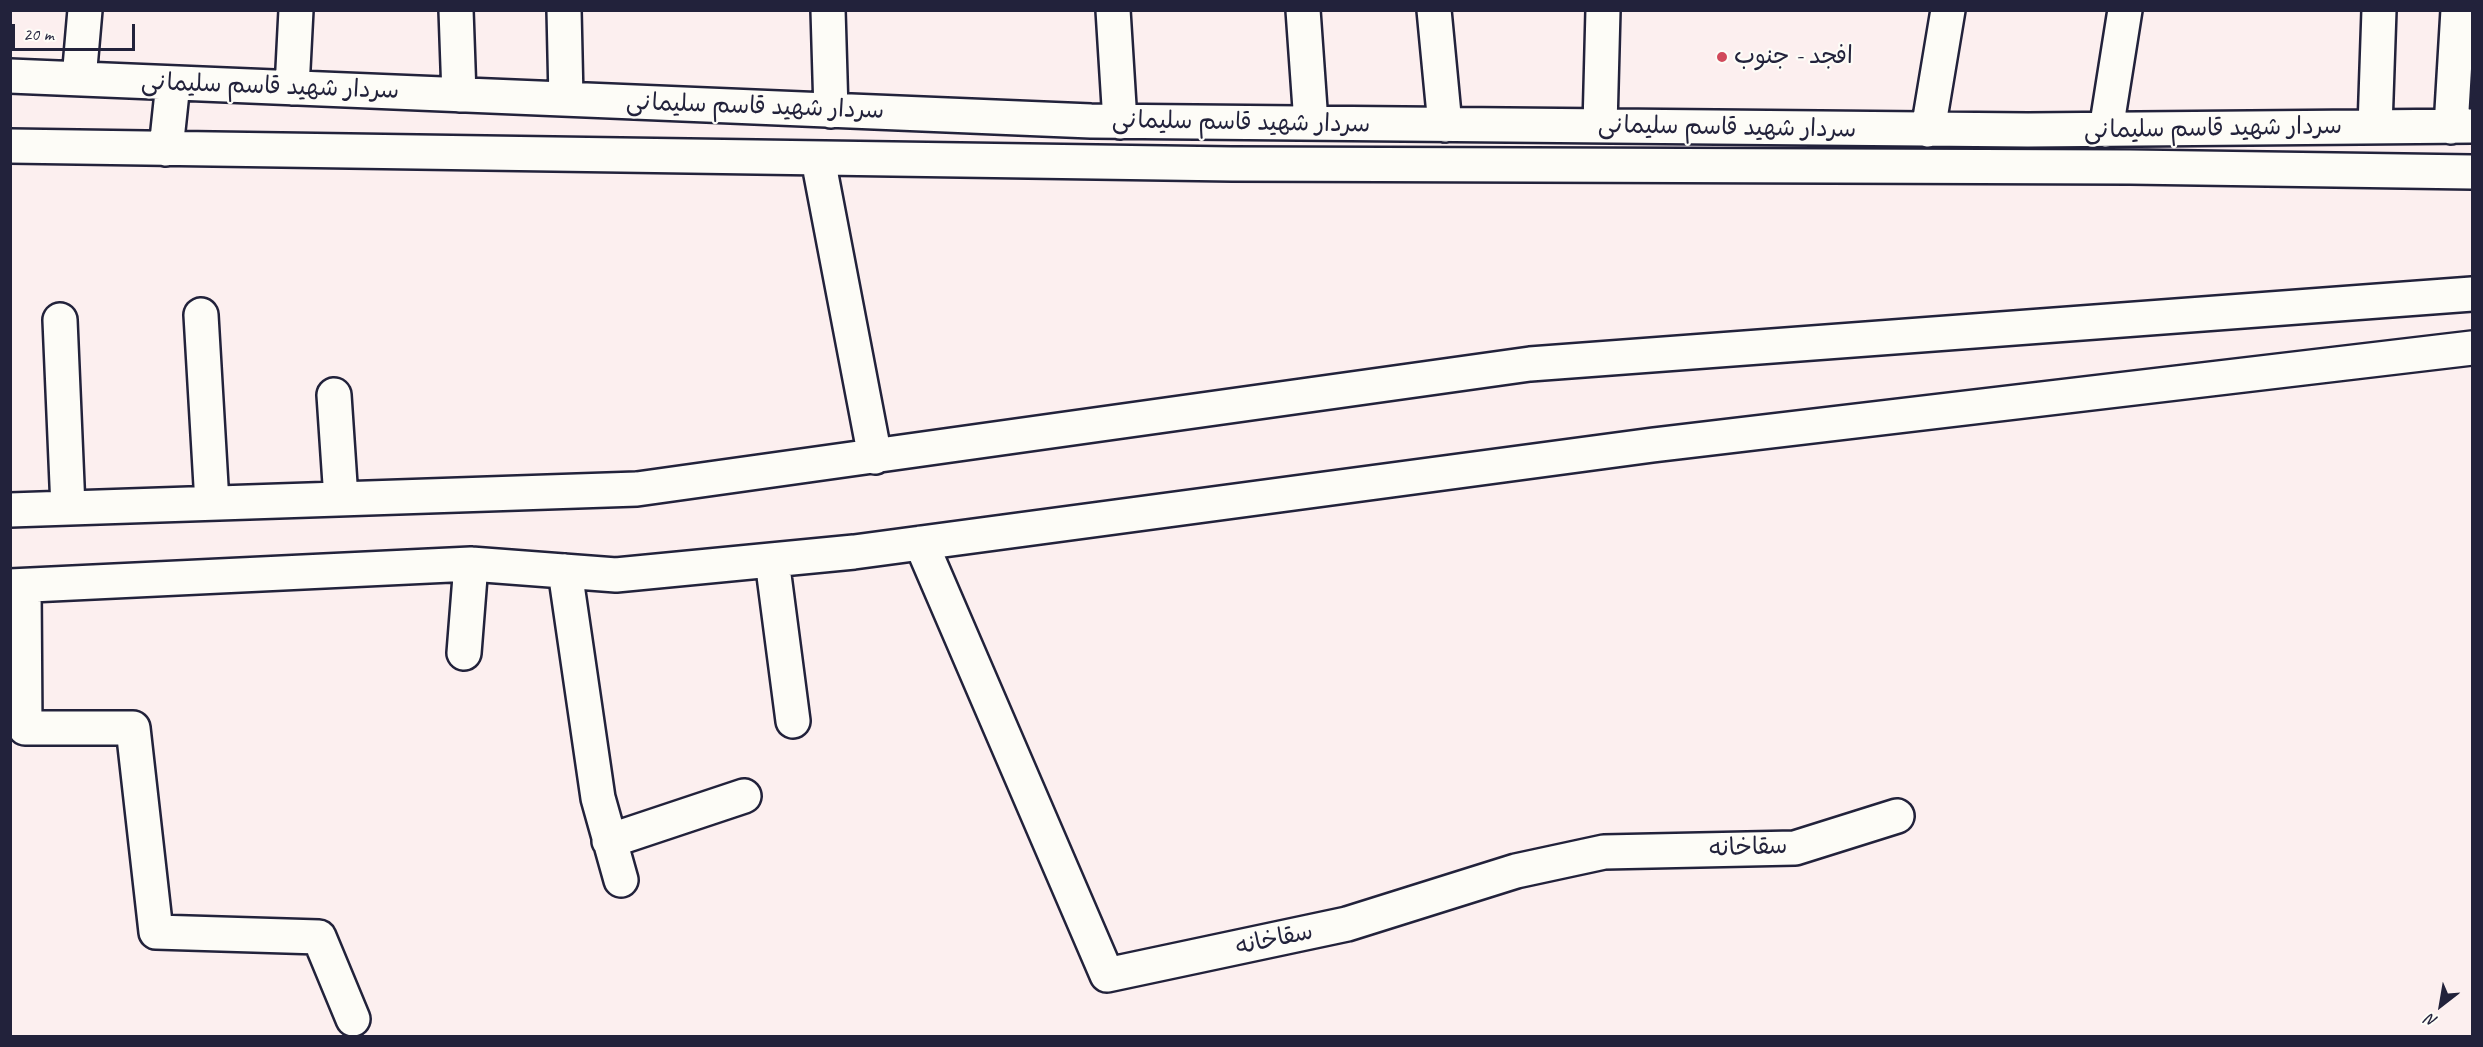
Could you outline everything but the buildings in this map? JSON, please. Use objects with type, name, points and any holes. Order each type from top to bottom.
[{"type":"street","points":[[79,79],[85,10]]},
{"type":"street","points":[[292,88],[296,10]]},
{"type":"street","points":[[456,10],[459,95]]},
{"type":"street","points":[[564,10],[566,99]]},
{"type":"street","points":[[828,10],[831,111]]},
{"type":"street","points":[[1113,10],[1120,122]]},
{"type":"street","points":[[1303,10],[1311,123]]},
{"type":"street","points":[[1434,10],[1445,125]]},
{"type":"street","points":[[1600,126],[1603,10]]},
{"type":"street","points":[[1928,130],[1948,10]]},
{"type":"street","points":[[2106,130],[2125,10]]},
{"type":"street","points":[[2375,127],[2379,10]]},
{"type":"street","points":[[2458,10],[2462,127]]},
{"type":"street","name":"سردار شهید قاسم سلیمانی","points":[[10,76],[1120,122],[1928,130],[2462,127]]},
{"type":"street","points":[[166,149],[173,83]]},
{"type":"street","name":"سردار شهید قاسم سلیمانی","points":[[10,146],[1232,165],[2106,167],[2472,172]]},
{"type":"street","points":[[818,159],[875,457]]},
{"type":"street","points":[[10,510],[637,489],[1530,364],[2472,294]]},
{"type":"street","points":[[201,315],[212,503]]},
{"type":"street","points":[[60,320],[68,508]]},
{"type":"street","points":[[353,1019],[319,937],[156,932],[133,728],[25,728],[17,586],[471,564],[616,575],[772,560],[921,543],[1653,445],[2472,348]]},
{"type":"street","points":[[334,395],[341,499]]},
{"type":"street","name":"سقاخانه","points":[[921,543],[1107,975],[1347,924],[1516,871],[1604,852],[1795,848],[1897,816]]},
{"type":"street","points":[[772,560],[793,721]]},
{"type":"street","points":[[464,653],[471,564]]},
{"type":"street","points":[[565,571],[598,798],[621,880]]},
{"type":"street","points":[[609,841],[744,796]]},
{"type":"place","name":"افجد - جنوب","points":[[1722,57]]}]
